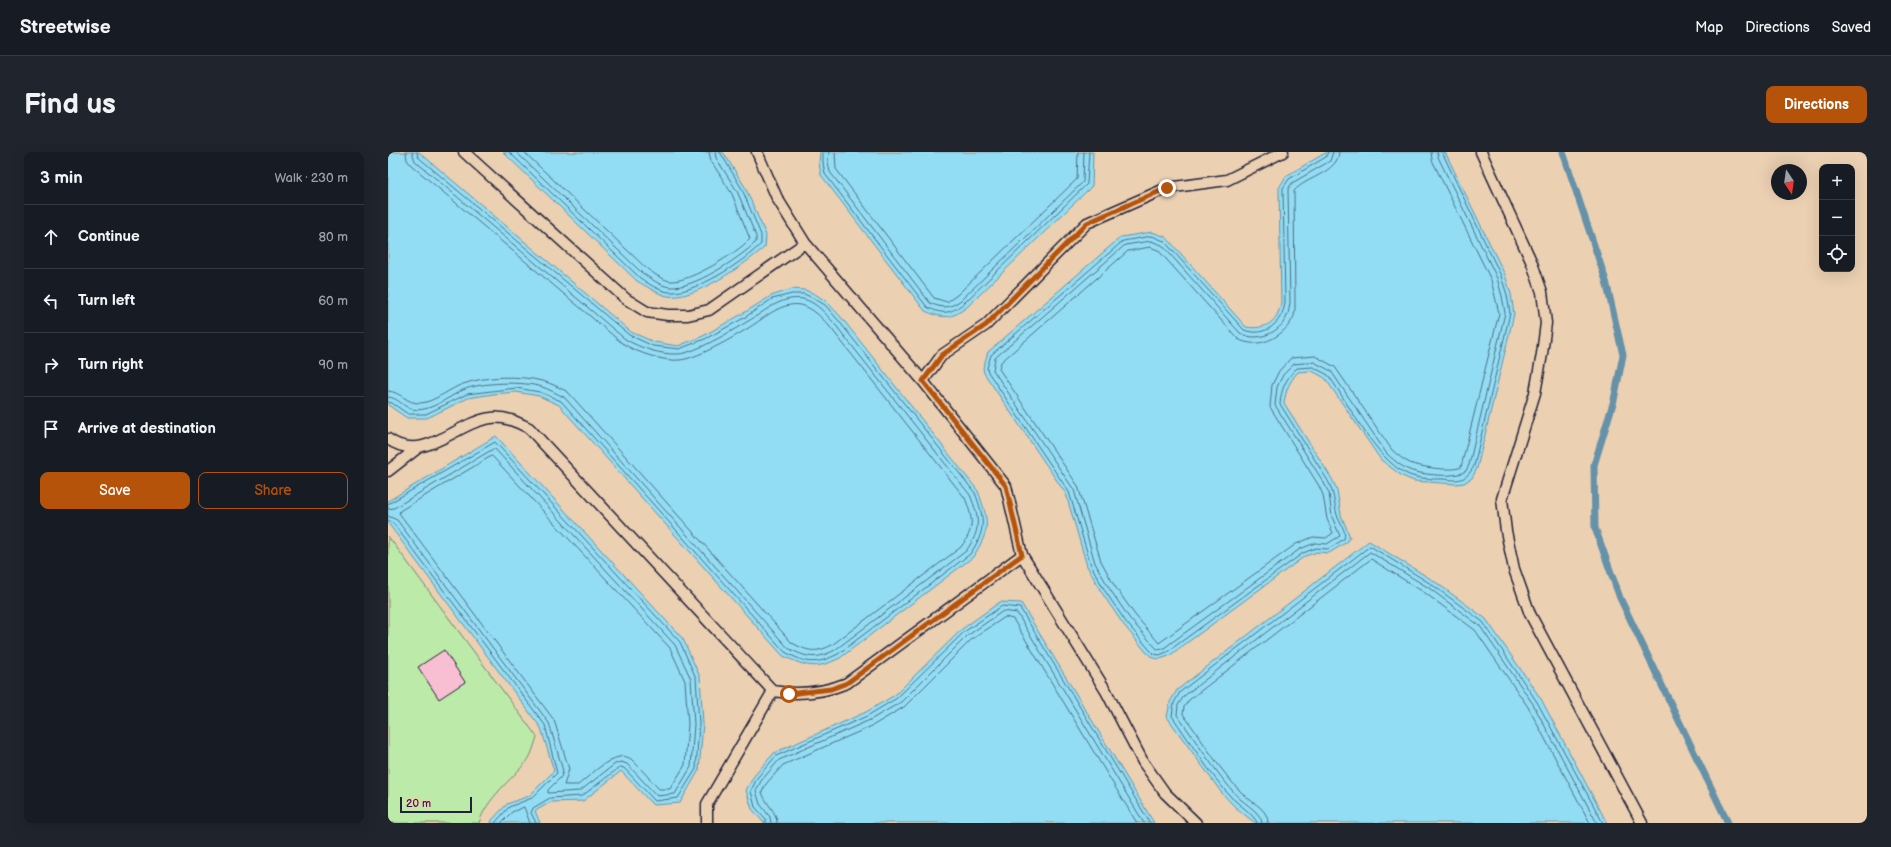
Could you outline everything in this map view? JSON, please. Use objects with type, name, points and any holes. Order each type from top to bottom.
[{"type":"lane","points":[[464,152],[626,299],[647,312],[668,316],[688,315],[709,310],[805,244]]},
{"type":"lane","points":[[757,152],[777,198],[805,244],[923,381],[1006,486],[1022,555],[1106,690],[1143,762],[1165,793],[1196,823]]},
{"type":"lane","points":[[923,381],[942,355],[986,325],[1087,223],[1167,188],[1227,180],[1283,152]]},
{"type":"lane","points":[[1481,152],[1532,263],[1542,292],[1546,323],[1542,354],[1534,393],[1502,499],[1506,531],[1514,569],[1530,614],[1642,823]]},
{"type":"lane","points":[[388,471],[419,448],[432,444],[479,420],[492,417],[506,418],[529,428],[754,669],[773,692],[789,694],[811,692],[831,689],[847,683],[1022,555]]},
{"type":"lane","points":[[388,439],[395,444],[419,448]]},
{"type":"lane","points":[[707,823],[707,804],[773,692]]},
{"type":"green space","points":[[388,536],[537,737],[529,759],[493,798],[482,814],[479,823],[388,823]]},
{"type":"water","points":[[388,152],[419,152],[631,332],[654,342],[678,346],[703,336],[771,296],[792,289],[805,290],[815,294],[827,302],[841,317],[978,491],[986,518],[986,525],[983,539],[973,557],[840,658],[818,666],[805,665],[783,656],[559,405],[539,396],[516,392],[468,398],[427,418],[407,418],[388,405]]},
{"type":"water","points":[[503,152],[723,152],[745,187],[766,235],[765,247],[745,263],[719,280],[705,287],[691,293],[678,296],[663,295],[637,281]]},
{"type":"water","points":[[820,152],[1093,152],[1092,186],[967,307],[952,316],[942,316],[925,311],[821,175],[819,163]]},
{"type":"water","points":[[1327,152],[1445,152],[1505,275],[1511,294],[1514,314],[1477,468],[1472,478],[1464,483],[1456,484],[1414,481],[1402,476],[1381,460],[1325,378],[1312,371],[1298,372],[1288,386],[1284,403],[1332,479],[1337,490],[1341,515],[1350,537],[1347,542],[1329,553],[1317,552],[1305,556],[1169,656],[1160,659],[1153,658],[1146,652],[1123,624],[1102,593],[1087,566],[1066,494],[984,373],[983,368],[988,352],[1121,237],[1152,232],[1166,237],[1246,327],[1253,328],[1265,326],[1277,315],[1281,302],[1279,188],[1286,176]]},
{"type":"water","points":[[496,436],[683,639],[700,677],[703,724],[699,770],[680,803],[653,805],[621,771],[583,801],[551,802],[535,811],[540,823],[491,823],[507,804],[529,796],[554,771],[541,728],[388,523],[388,501]]},
{"type":"water","points":[[1369,541],[1434,581],[1486,619],[1541,699],[1607,823],[1255,823],[1235,807],[1221,792],[1167,717],[1170,702],[1177,690]]},
{"type":"water","points":[[1000,602],[1021,603],[1154,823],[764,823],[752,809],[746,790],[754,776],[774,753],[866,712],[895,695],[962,629]]},
{"type":"building","points":[[444,650],[465,682],[439,699],[418,667]]},
{"type":"waterway","points":[[1563,152],[1606,281],[1623,355],[1614,400],[1594,465],[1595,528],[1620,598],[1728,823]]},
{"type":"route","points":[[789,694],[831,689],[847,683],[1022,555],[1006,486],[923,381],[942,355],[986,325],[1087,223],[1167,188]]}]
